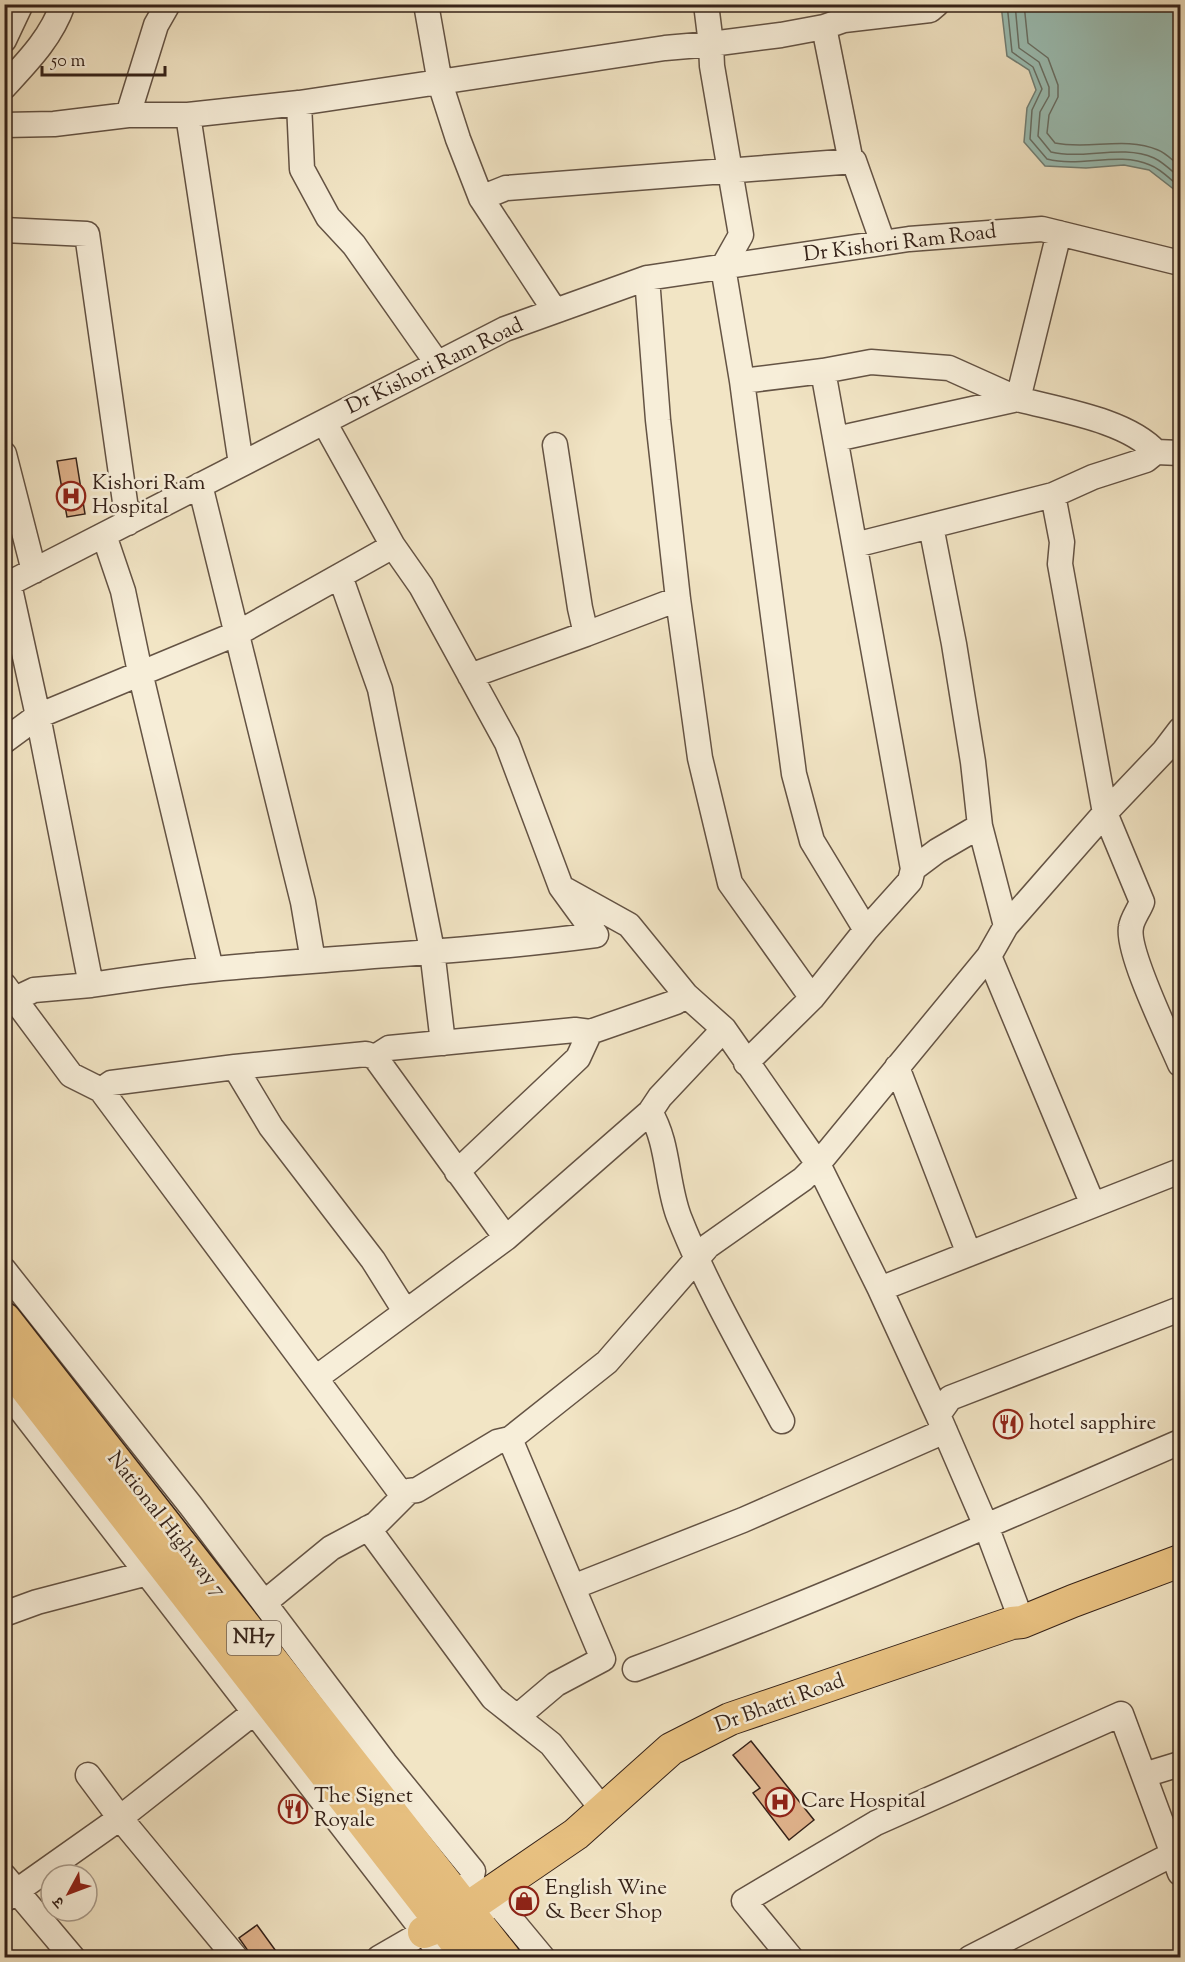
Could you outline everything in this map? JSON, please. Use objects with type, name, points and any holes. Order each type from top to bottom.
[{"type":"highway","name":"National Highway 7","points":[[4,1319],[444,1922],[504,1958]]},
{"type":"highway","name":"NH7","points":[[4,1359],[262,1706],[444,1922],[470,1958]]},
{"type":"main road","name":"Dr Bhatti Road","points":[[444,1922],[576,1834],[671,1749],[730,1719],[1012,1623],[1022,1622],[1073,1600],[1180,1561]]},
{"type":"street","points":[[4,40],[21,4]]},
{"type":"street","points":[[4,87],[33,57],[50,35],[63,4]]},
{"type":"street","points":[[128,115],[156,25],[168,4]]},
{"type":"street","points":[[426,4],[440,83],[458,140],[481,198],[555,311]]},
{"type":"street","points":[[706,4],[712,66],[741,235],[723,267],[742,381],[794,774],[812,841],[866,930]]},
{"type":"street","points":[[4,125],[54,124],[128,115],[188,115],[299,103],[665,48],[711,44],[824,27],[844,20],[930,10],[937,4]]},
{"type":"street","points":[[824,27],[850,157],[854,161],[883,243]]},
{"type":"street","points":[[299,103],[302,170],[328,217],[354,245],[437,363]]},
{"type":"street","points":[[188,115],[241,464]]},
{"type":"street","points":[[481,198],[506,188],[854,161]]},
{"type":"street","name":"Dr Kishori Ram Road","points":[[7,585],[505,329],[647,278],[883,243],[1042,229],[1180,263]]},
{"type":"street","points":[[4,230],[87,234],[128,523]]},
{"type":"street","points":[[1018,399],[1059,233]]},
{"type":"street","points":[[647,278],[658,420],[678,599],[700,758],[730,883],[812,998]]},
{"type":"street","points":[[742,381],[824,371],[871,362],[949,368],[1018,399],[1116,425],[1146,441],[1156,452]]},
{"type":"street","points":[[746,1063],[812,998],[866,930],[910,881],[913,869],[824,371]]},
{"type":"street","points":[[836,439],[1018,399]]},
{"type":"street","points":[[10,992],[91,985],[210,969],[519,945],[596,935],[561,887],[507,743],[421,586],[393,546],[324,422]]},
{"type":"street","points":[[555,445],[586,634]]},
{"type":"street","points":[[855,545],[1053,495],[1092,477],[1146,460],[1156,452],[1180,453]]},
{"type":"street","points":[[4,454],[34,571]]},
{"type":"street","points":[[200,485],[303,902],[313,961]]},
{"type":"street","points":[[1053,495],[1062,542],[1060,564],[1105,813],[1142,902],[1131,925],[1130,939],[1138,965],[1180,1064]]},
{"type":"street","points":[[931,526],[958,668],[973,762],[980,826],[1006,926]]},
{"type":"street","points":[[105,535],[123,591],[210,969]]},
{"type":"street","points":[[4,741],[38,716],[238,633],[393,546]]},
{"type":"street","points":[[340,576],[380,689],[432,950],[443,1043]]},
{"type":"street","points":[[7,585],[38,716],[91,985]]},
{"type":"street","points":[[470,676],[678,599]]},
{"type":"street","points":[[264,1603],[331,1548],[376,1524],[409,1491],[417,1490],[497,1442],[510,1439],[607,1362],[708,1246],[803,1179],[818,1164],[989,956],[1006,926],[1105,813],[1179,735]]},
{"type":"street","points":[[913,869],[937,851],[980,826]]},
{"type":"street","points":[[561,887],[629,925],[686,995],[724,1029],[818,1164],[880,1289],[942,1423],[986,1526],[1022,1622]]},
{"type":"street","points":[[989,956],[1093,1205]]},
{"type":"street","points":[[10,992],[71,1075],[100,1090],[403,1496]]},
{"type":"street","points":[[375,1057],[389,1048],[575,1030],[590,1032],[676,1002],[686,995]]},
{"type":"street","points":[[316,1378],[506,1238],[650,1112],[660,1097],[724,1029]]},
{"type":"street","points":[[457,1172],[578,1058],[590,1032]]},
{"type":"street","points":[[100,1090],[111,1083],[235,1066],[366,1054],[375,1057],[506,1238]]},
{"type":"street","points":[[235,1066],[271,1127],[373,1260],[405,1311]]},
{"type":"street","points":[[897,1067],[969,1254]]},
{"type":"street","points":[[650,1112],[658,1125],[678,1214],[697,1260],[782,1421]]},
{"type":"street","points":[[880,1289],[1180,1171]]},
{"type":"street","points":[[4,1270],[191,1506],[385,1763],[473,1870],[444,1922],[444,1958]]},
{"type":"street","points":[[573,1587],[743,1520],[942,1423],[950,1398],[1180,1309]]},
{"type":"street","points":[[4,1388],[148,1573],[262,1706],[120,1818],[9,1889],[73,1958]]},
{"type":"street","points":[[510,1439],[603,1659],[556,1684],[517,1717]]},
{"type":"street","points":[[635,1669],[702,1644],[986,1526],[1180,1442]]},
{"type":"street","points":[[368,1528],[493,1698],[551,1744],[603,1810]]},
{"type":"street","points":[[4,1614],[38,1602],[148,1573]]},
{"type":"street","points":[[791,1958],[744,1901],[876,1823],[1121,1714],[1177,1863],[970,1958]]},
{"type":"street","points":[[1144,1775],[1180,1764]]},
{"type":"street","points":[[88,1775],[120,1818],[236,1958]]},
{"type":"street","points":[[379,1958],[444,1922],[499,1905],[543,1958]]},
{"type":"water","points":[[1001,5],[1180,5],[1180,194],[1149,170],[1124,165],[1086,168],[1045,166],[1024,142],[1027,108],[1036,90],[1029,70],[1007,56]]},
{"type":"building","points":[[76,458],[85,514],[67,517],[57,461]]},
{"type":"building","points":[[751,1741],[814,1820],[789,1840],[753,1793],[760,1788],[733,1755]]},
{"type":"building","points":[[257,1925],[281,1958],[253,1958],[239,1938]]},
{"type":"place","name":"Kishori Ram Hospital","points":[[71,496]]},
{"type":"place","name":"hotel sapphire","points":[[1008,1424]]},
{"type":"place","name":"Care Hospital","points":[[780,1802]]},
{"type":"place","name":"The Signet Royale","points":[[293,1809]]},
{"type":"place","name":"English Wine & Beer Shop","points":[[524,1901]]}]
